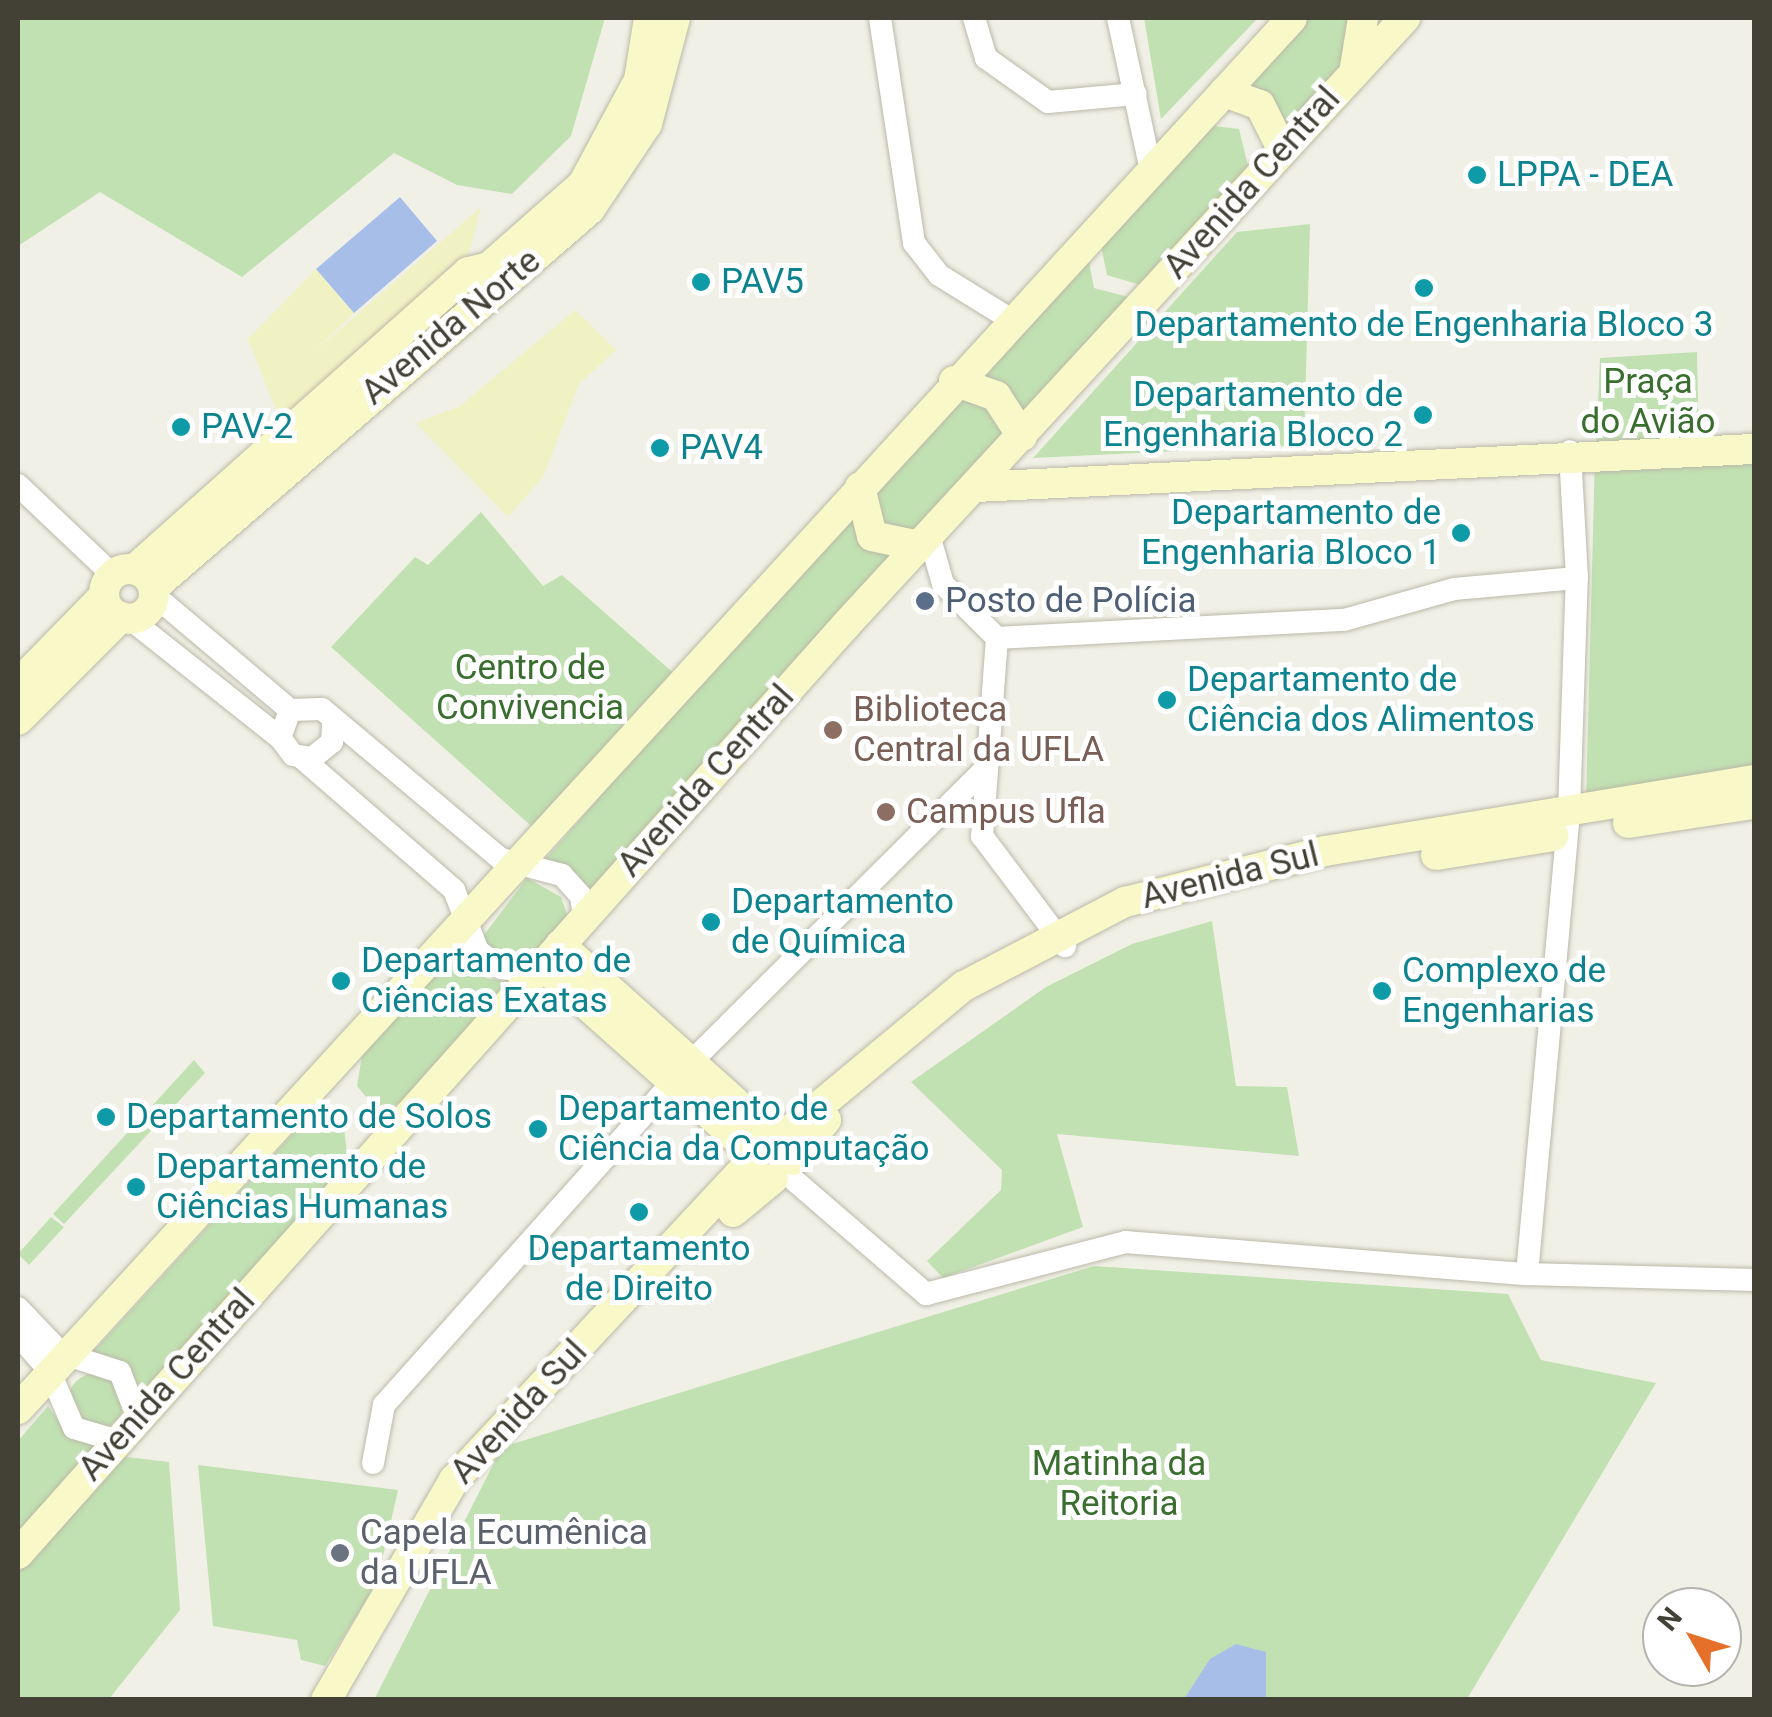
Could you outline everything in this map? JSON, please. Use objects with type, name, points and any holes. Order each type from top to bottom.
[{"type":"street","name":"Avenida Norte","points":[[18,684],[130,594],[480,287],[556,211],[606,151],[638,80],[650,18]]},
{"type":"street","name":"Avenida Norte","points":[[480,287],[590,210],[618,173],[647,124],[675,18]]},
{"type":"street","points":[[880,18],[914,243],[940,275],[1010,319]]},
{"type":"street","points":[[974,18],[986,58],[1048,102],[1136,94]]},
{"type":"street","points":[[1118,18],[1151,170]]},
{"type":"street","points":[[18,1410],[55,1361],[523,865],[1010,319],[1292,18]]},
{"type":"street","points":[[1355,70],[1363,18]]},
{"type":"street","name":"Avenida Central","points":[[18,1554],[114,1440],[924,540],[1406,18]]},
{"type":"street","points":[[1224,92],[1260,105],[1283,152]]},
{"type":"street","points":[[954,381],[996,396],[1022,436]]},
{"type":"street","points":[[976,487],[1570,452],[1754,449]]},
{"type":"street","points":[[1527,1274],[1569,823],[1577,578],[1570,452]]},
{"type":"street","points":[[18,485],[280,738],[454,890],[490,961],[546,960],[682,1072],[926,1294],[1125,1242],[1527,1274],[1754,1280]]},
{"type":"street","points":[[860,487],[872,536],[924,540],[943,584],[997,638],[1344,620],[1454,589],[1577,578]]},
{"type":"street","name":"Avenida Norte","points":[[18,720],[130,594]]},
{"type":"street","points":[[130,594],[290,710],[313,706],[501,859],[570,881],[584,917]]},
{"type":"street","points":[[997,638],[982,836],[1060,939]]},
{"type":"street","points":[[280,738],[290,710]]},
{"type":"street","points":[[303,759],[327,750],[332,724]]},
{"type":"street","points":[[373,1463],[384,1405],[682,1072],[985,769]]},
{"type":"street","name":"Avenida Sul","points":[[326,1700],[454,1480],[773,1158],[899,1054],[1060,939],[1234,887],[1569,823],[1754,780]]},
{"type":"street","name":"Avenida Sul","points":[[1569,823],[1754,804]]},
{"type":"street","name":"Avenida Sul","points":[[346,1700],[442,1524],[502,1447],[773,1158]]},
{"type":"street","points":[[18,1308],[55,1361],[74,1428],[114,1440]]},
{"type":"street","points":[[18,1335],[55,1361],[120,1372],[137,1416]]},
{"type":"green space","points":[[18,18],[605,18],[571,136],[512,194],[457,185],[394,153],[242,277],[100,192],[18,246]]},
{"type":"green space","points":[[1144,18],[1258,18],[1161,119]]},
{"type":"green space","points":[[1309,18],[1346,18],[1355,27],[1350,56],[1289,130],[1246,85]]},
{"type":"green space","points":[[1206,125],[1239,129],[1250,174],[1147,287],[1107,275],[1099,236]]},
{"type":"green space","points":[[1310,224],[1304,445],[1033,458],[1237,232]]},
{"type":"green space","points":[[1086,246],[1094,288],[1136,299],[1023,427],[967,381]]},
{"type":"green space","name":"Praça do Avião","points":[[1697,352],[1699,447],[1596,450],[1600,358]]},
{"type":"green space","points":[[957,392],[997,407],[1014,436],[917,539],[874,531],[868,491]]},
{"type":"green space","points":[[1595,454],[1754,462],[1754,776],[1586,802]]},
{"type":"green space","points":[[855,504],[908,550],[589,898],[578,874],[544,861]]},
{"type":"green space","name":"Centro de Convivencia","points":[[481,512],[543,586],[562,575],[678,677],[539,833],[331,647],[415,557],[428,565]]},
{"type":"green space","points":[[527,878],[561,897],[569,920],[532,964],[500,957],[481,939]]},
{"type":"green space","points":[[1212,921],[1236,1086],[1287,1087],[1299,1156],[1057,1134],[1083,1227],[943,1278],[927,1261],[1001,1190],[1002,1170],[911,1082],[1046,987],[1132,944]]},
{"type":"green space","points":[[460,945],[486,978],[514,983],[406,1100],[387,1109],[367,1098],[357,1086],[363,1050]]},
{"type":"green space","points":[[194,1060],[205,1073],[64,1224],[53,1214]]},
{"type":"green space","points":[[329,1110],[343,1119],[348,1163],[139,1400],[93,1352],[308,1117]]},
{"type":"green space","points":[[51,1217],[64,1227],[29,1265],[18,1254]]},
{"type":"green space","name":"Matinha da Reitoria","points":[[1094,1266],[1508,1294],[1541,1360],[1656,1383],[1467,1699],[374,1700],[502,1447]]},
{"type":"green space","points":[[96,1373],[116,1381],[124,1401],[116,1421],[96,1429],[76,1421],[68,1401],[76,1381]]},
{"type":"green space","points":[[48,1406],[69,1436],[98,1447],[18,1536],[18,1441]]},
{"type":"green space","points":[[119,1456],[169,1462],[180,1610],[109,1699],[18,1700],[18,1573]]},
{"type":"green space","points":[[198,1465],[398,1490],[377,1583],[325,1666],[301,1660],[297,1640],[213,1626]]},
{"type":"sand","points":[[481,207],[467,262],[281,423],[248,339],[316,269],[354,313],[313,353]]},
{"type":"sand","points":[[575,310],[616,350],[579,384],[543,477],[508,517],[416,423],[460,406]]},
{"type":"water","points":[[400,197],[437,241],[354,313],[316,269]]},
{"type":"water","points":[[1236,1644],[1266,1652],[1266,1699],[1184,1699],[1210,1659]]},
{"type":"place","name":"LPPA - DEA","points":[[1477,175]]},
{"type":"place","name":"PAV5","points":[[701,282]]},
{"type":"place","name":"Departamento de Engenharia Bloco 3","points":[[1424,288]]},
{"type":"place","name":"Departamento de Engenharia Bloco 2","points":[[1423,415]]},
{"type":"place","name":"PAV-2","points":[[181,427]]},
{"type":"place","name":"PAV4","points":[[660,448]]},
{"type":"place","name":"Departamento de Engenharia Bloco 1","points":[[1461,533]]},
{"type":"place","name":"Posto de Polícia","points":[[925,601]]},
{"type":"place","name":"Departamento de Ciência dos Alimentos","points":[[1167,700]]},
{"type":"place","name":"Biblioteca Central da UFLA","points":[[833,730]]},
{"type":"place","name":"Campus Ufla","points":[[886,812]]},
{"type":"place","name":"Departamento de Química","points":[[711,922]]},
{"type":"place","name":"Departamento de Ciências Exatas","points":[[341,981]]},
{"type":"place","name":"Complexo de Engenharias","points":[[1382,991]]},
{"type":"place","name":"Departamento de Solos","points":[[106,1117]]},
{"type":"place","name":"Departamento de Ciência da Computação","points":[[538,1129]]},
{"type":"place","name":"Departamento de Ciências Humanas","points":[[136,1187]]},
{"type":"place","name":"Departamento de Direito","points":[[639,1212]]},
{"type":"place","name":"Capela Ecumênica da UFLA","points":[[340,1553]]}]
